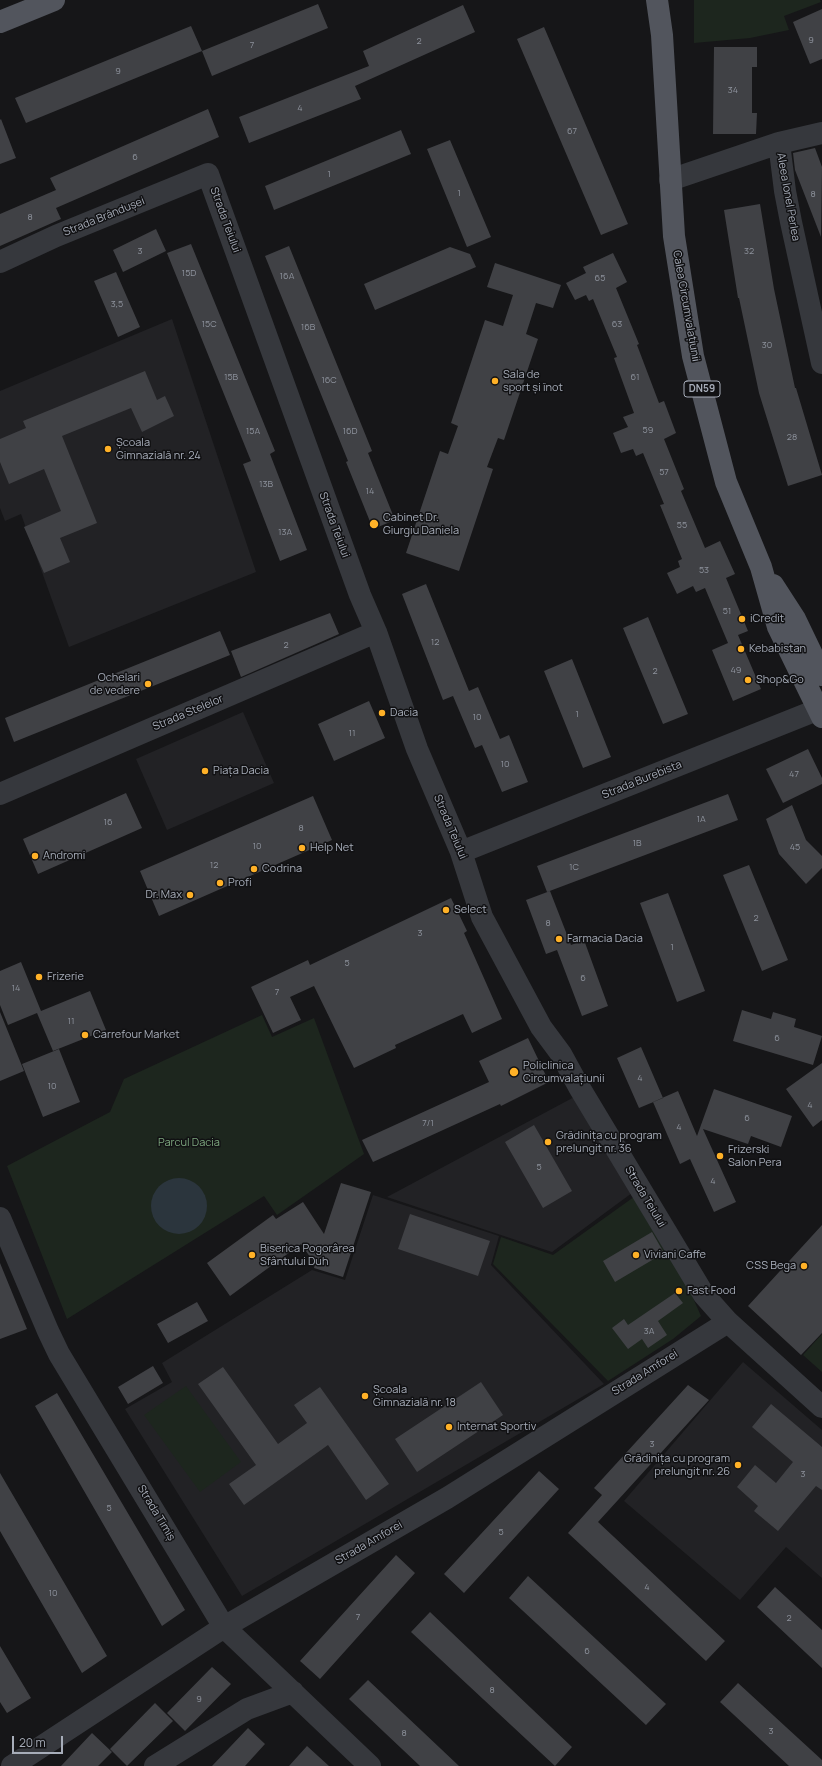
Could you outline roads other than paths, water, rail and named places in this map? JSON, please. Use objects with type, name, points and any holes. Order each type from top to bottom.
[{"type":"main road","points":[[0,22],[54,0]]},
{"type":"main road","name":"Calea Circumvalațiunii","points":[[657,0],[662,35],[674,236],[693,356],[726,482],[761,568],[778,627],[821,711]]},
{"type":"main road","name":"Calea Circumvalațiunii","points":[[662,35],[666,0]]},
{"type":"main road","name":"Calea Circumvalațiunii","points":[[761,568],[795,619],[822,675]]},
{"type":"street","points":[[779,143],[822,133]]},
{"type":"street","name":"Aleea Ionel Perlea","points":[[670,180],[779,143],[789,214],[822,363]]},
{"type":"street","name":"Strada Brândușei","points":[[0,262],[56,236],[208,174]]},
{"type":"street","name":"Strada Teiului","points":[[208,174],[360,596],[376,632],[417,749],[461,852],[482,918],[541,1027],[561,1054],[579,1087],[704,1295],[728,1322],[822,1406]]},
{"type":"street","name":"Strada Stelelor","points":[[0,794],[376,632]]},
{"type":"street","name":"Strada Burebista","points":[[461,852],[821,711]]},
{"type":"street","name":"Strada Timiș","points":[[0,1218],[57,1349],[224,1627],[370,1766]]},
{"type":"street","name":"Strada Amforei","points":[[12,1766],[224,1627],[447,1498],[728,1322]]},
{"type":"street","points":[[155,1766],[247,1710],[293,1692]]},
{"type":"place","name":"Sala de sport și înot","points":[[495,381]]},
{"type":"place","name":"Școala Gimnazială nr. 24","points":[[108,449]]},
{"type":"place","name":"Cabinet Dr. Giurgiu Daniela","points":[[374,524]]},
{"type":"place","name":"iCredit","points":[[742,619]]},
{"type":"place","name":"Kebabistan","points":[[741,649]]},
{"type":"place","name":"Shop&Go","points":[[748,680]]},
{"type":"place","name":"Ochelari de vedere","points":[[148,684]]},
{"type":"place","name":"Dacia","points":[[382,713]]},
{"type":"place","name":"Piața Dacia","points":[[205,771]]},
{"type":"place","name":"Help Net","points":[[302,848]]},
{"type":"place","name":"Andromi","points":[[35,856]]},
{"type":"place","name":"Codrina","points":[[254,869]]},
{"type":"place","name":"Profi","points":[[220,883]]},
{"type":"place","name":"Dr. Max","points":[[190,895]]},
{"type":"place","name":"Select","points":[[446,910]]},
{"type":"place","name":"Farmacia Dacia","points":[[559,939]]},
{"type":"place","name":"Frizerie","points":[[39,977]]},
{"type":"place","name":"Carrefour Market","points":[[85,1035]]},
{"type":"place","name":"Policlinica Circumvalațiunii","points":[[514,1072]]},
{"type":"place","name":"Grădinița cu program prelungit nr. 36","points":[[548,1142]]},
{"type":"place","name":"Frizerski Salon Pera","points":[[720,1156]]},
{"type":"place","name":"Biserica Pogorârea Sfântului Duh","points":[[252,1255]]},
{"type":"place","name":"Viviani Caffe","points":[[636,1255]]},
{"type":"place","name":"CSS Bega","points":[[804,1266]]},
{"type":"place","name":"Fast Food","points":[[679,1291]]},
{"type":"place","name":"Școala Gimnazială nr. 18","points":[[365,1396]]},
{"type":"place","name":"Internat Sportiv","points":[[449,1427]]},
{"type":"place","name":"Grădinița cu program prelungit nr. 26","points":[[738,1465]]},
{"type":"park label","name":"Parcul Dacia","points":[[189,1143]]}]
